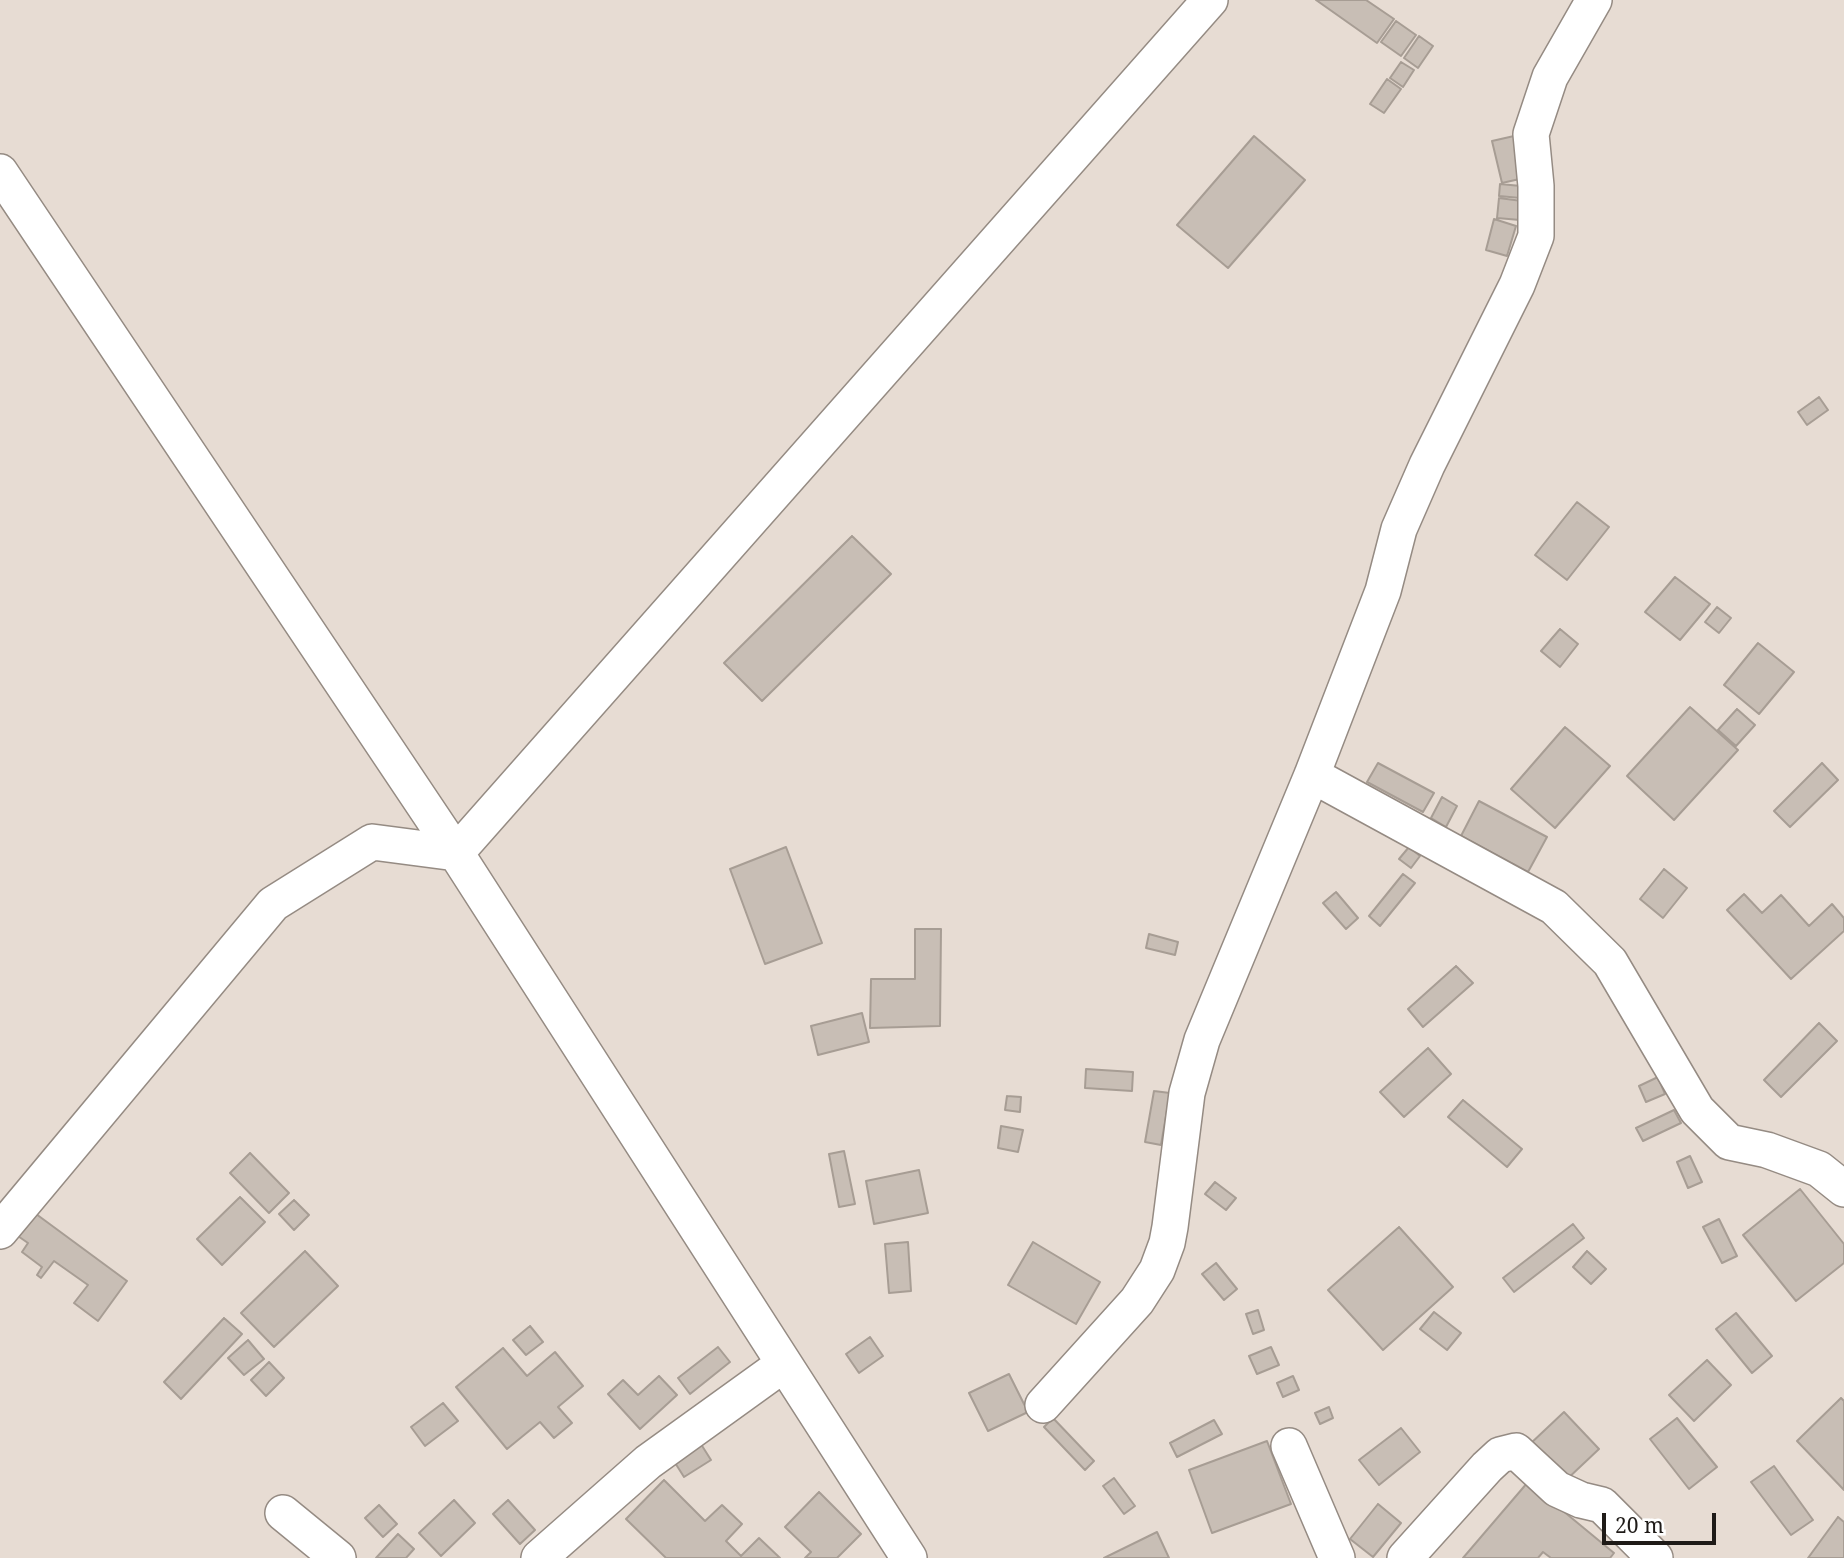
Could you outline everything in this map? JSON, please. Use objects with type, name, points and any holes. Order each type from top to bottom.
[{"type":"street","points":[[456,853],[1210,0]]},
{"type":"street","points":[[1042,1405],[1138,1301],[1157,1270],[1167,1243],[1187,1093],[1202,1040],[1312,775],[1384,591],[1399,529],[1427,465],[1517,285],[1535,236],[1536,186],[1531,134],[1550,77],[1594,0]]},
{"type":"street","points":[[0,172],[456,853],[909,1558]]},
{"type":"street","points":[[1312,775],[1554,907],[1610,962],[1697,1110],[1729,1142],[1767,1150],[1819,1169],[1844,1189]]},
{"type":"street","points":[[0,1231],[273,904],[372,842],[456,853]]},
{"type":"street","points":[[539,1558],[649,1462],[784,1364]]},
{"type":"street","points":[[1289,1446],[1337,1558]]},
{"type":"street","points":[[1405,1558],[1487,1467],[1500,1455],[1516,1451],[1557,1489],[1581,1500],[1602,1505],[1655,1558]]},
{"type":"street","points":[[283,1513],[338,1558]]},
{"type":"building","points":[[1316,0],[1366,0],[1394,19],[1377,43]]},
{"type":"building","points":[[1396,21],[1416,35],[1401,56],[1381,42]]},
{"type":"building","points":[[1419,36],[1433,46],[1418,68],[1404,58]]},
{"type":"building","points":[[1401,62],[1414,70],[1403,87],[1390,78]]},
{"type":"building","points":[[1387,79],[1401,89],[1384,113],[1370,104]]},
{"type":"building","points":[[1254,136],[1305,180],[1228,268],[1177,225]]},
{"type":"building","points":[[1514,136],[1524,178],[1502,183],[1492,141]]},
{"type":"building","points":[[1500,184],[1521,186],[1520,198],[1499,196]]},
{"type":"building","points":[[1499,198],[1522,201],[1520,220],[1497,218]]},
{"type":"building","points":[[1494,219],[1516,226],[1507,256],[1486,250]]},
{"type":"building","points":[[1819,397],[1828,410],[1807,425],[1798,412]]},
{"type":"building","points":[[1577,502],[1609,527],[1567,580],[1535,555]]},
{"type":"building","points":[[852,536],[891,574],[762,701],[724,663]]},
{"type":"building","points":[[1675,577],[1710,604],[1680,640],[1645,612]]},
{"type":"building","points":[[1717,607],[1731,618],[1719,633],[1705,622]]},
{"type":"building","points":[[1560,629],[1578,644],[1560,667],[1541,651]]},
{"type":"building","points":[[1758,643],[1794,672],[1759,714],[1724,685]]},
{"type":"building","points":[[1690,707],[1738,750],[1674,820],[1627,776]]},
{"type":"building","points":[[1737,709],[1755,725],[1736,746],[1718,730]]},
{"type":"building","points":[[1565,727],[1610,766],[1555,828],[1511,789]]},
{"type":"building","points":[[1378,763],[1434,793],[1423,812],[1367,782]]},
{"type":"building","points":[[1822,763],[1838,780],[1790,827],[1774,811]]},
{"type":"building","points":[[1442,797],[1457,806],[1446,827],[1431,818]]},
{"type":"building","points":[[1479,801],[1547,837],[1528,872],[1461,836]]},
{"type":"building","points":[[786,847],[822,943],[765,964],[730,869]]},
{"type":"building","points":[[1409,847],[1420,856],[1411,868],[1399,859]]},
{"type":"building","points":[[1664,869],[1687,888],[1663,918],[1640,899]]},
{"type":"building","points":[[1403,874],[1415,883],[1380,926],[1369,916]]},
{"type":"building","points":[[1336,892],[1358,918],[1346,929],[1323,903]]},
{"type":"building","points":[[1744,894],[1762,913],[1781,895],[1809,926],[1832,904],[1844,918],[1844,931],[1791,979],[1727,910]]},
{"type":"building","points":[[915,929],[941,929],[940,1026],[870,1028],[871,979],[915,979]]},
{"type":"building","points":[[1149,934],[1178,942],[1175,955],[1146,948]]},
{"type":"building","points":[[1456,966],[1473,983],[1423,1027],[1408,1009]]},
{"type":"building","points":[[862,1013],[869,1042],[818,1055],[811,1026]]},
{"type":"building","points":[[1819,1023],[1837,1041],[1781,1097],[1764,1080]]},
{"type":"building","points":[[1428,1048],[1451,1074],[1404,1117],[1380,1092]]},
{"type":"building","points":[[1086,1069],[1133,1072],[1132,1091],[1085,1088]]},
{"type":"building","points":[[1658,1077],[1665,1094],[1646,1102],[1639,1086]]},
{"type":"building","points":[[1154,1091],[1170,1093],[1161,1145],[1145,1142]]},
{"type":"building","points":[[1007,1096],[1021,1097],[1020,1112],[1005,1110]]},
{"type":"building","points":[[1463,1100],[1522,1149],[1507,1167],[1448,1117]]},
{"type":"building","points":[[1674,1110],[1681,1123],[1643,1141],[1636,1128]]},
{"type":"building","points":[[1001,1126],[1023,1130],[1018,1152],[998,1148]]},
{"type":"building","points":[[844,1151],[855,1204],[839,1207],[829,1154]]},
{"type":"building","points":[[250,1153],[289,1193],[269,1213],[230,1173]]},
{"type":"building","points":[[1690,1156],[1702,1182],[1688,1188],[1677,1162]]},
{"type":"building","points":[[919,1170],[928,1213],[874,1224],[866,1181]]},
{"type":"building","points":[[1215,1182],[1236,1198],[1226,1210],[1205,1194]]},
{"type":"building","points":[[1800,1189],[1844,1244],[1844,1263],[1796,1301],[1743,1235]]},
{"type":"building","points":[[240,1197],[265,1222],[222,1265],[197,1239]]},
{"type":"building","points":[[294,1200],[309,1215],[294,1230],[279,1214]]},
{"type":"building","points":[[32,1211],[127,1281],[98,1321],[74,1303],[88,1285],[54,1261],[41,1278],[37,1275],[42,1267],[22,1252],[28,1243],[15,1234]]},
{"type":"building","points":[[1719,1219],[1737,1256],[1722,1263],[1703,1227]]},
{"type":"building","points":[[1573,1224],[1584,1238],[1514,1292],[1503,1278]]},
{"type":"building","points":[[1399,1227],[1453,1287],[1383,1350],[1328,1290]]},
{"type":"building","points":[[908,1242],[911,1291],[889,1293],[885,1244]]},
{"type":"building","points":[[1033,1242],[1100,1282],[1076,1324],[1008,1285]]},
{"type":"building","points":[[305,1251],[338,1286],[274,1347],[241,1313]]},
{"type":"building","points":[[1587,1251],[1606,1269],[1591,1284],[1573,1267]]},
{"type":"building","points":[[1216,1263],[1237,1289],[1224,1300],[1202,1274]]},
{"type":"building","points":[[1258,1310],[1264,1330],[1253,1334],[1246,1314]]},
{"type":"building","points":[[1434,1312],[1461,1333],[1447,1350],[1420,1329]]},
{"type":"building","points":[[1736,1313],[1772,1356],[1752,1373],[1716,1329]]},
{"type":"building","points":[[224,1318],[242,1334],[181,1399],[164,1382]]},
{"type":"building","points":[[530,1326],[543,1342],[526,1355],[513,1340]]},
{"type":"building","points":[[870,1337],[883,1356],[859,1373],[846,1354]]},
{"type":"building","points":[[248,1340],[264,1359],[244,1375],[228,1358]]},
{"type":"building","points":[[718,1347],[730,1362],[690,1394],[678,1378]]},
{"type":"building","points":[[1271,1347],[1279,1365],[1257,1374],[1249,1356]]},
{"type":"building","points":[[503,1348],[527,1376],[555,1352],[583,1386],[558,1407],[572,1423],[554,1438],[540,1422],[507,1449],[456,1387]]},
{"type":"building","points":[[1707,1360],[1731,1385],[1694,1421],[1669,1395]]},
{"type":"building","points":[[269,1362],[284,1378],[266,1396],[251,1380]]},
{"type":"building","points":[[1009,1374],[1028,1412],[988,1431],[969,1393]]},
{"type":"building","points":[[659,1376],[677,1395],[640,1429],[608,1394],[623,1380],[638,1395]]},
{"type":"building","points":[[1293,1376],[1299,1390],[1283,1397],[1277,1383]]},
{"type":"building","points":[[1841,1398],[1844,1401],[1844,1490],[1797,1441]]},
{"type":"building","points":[[443,1403],[458,1421],[425,1446],[411,1427]]},
{"type":"building","points":[[1329,1407],[1333,1418],[1320,1424],[1315,1413]]},
{"type":"building","points":[[1564,1412],[1599,1449],[1564,1482],[1529,1445]]},
{"type":"building","points":[[1053,1418],[1094,1461],[1085,1470],[1044,1427]]},
{"type":"building","points":[[1677,1418],[1717,1467],[1689,1489],[1650,1439]]},
{"type":"building","points":[[1214,1420],[1222,1434],[1177,1457],[1170,1443]]},
{"type":"building","points":[[1401,1428],[1420,1452],[1379,1485],[1359,1460]]},
{"type":"building","points":[[699,1441],[711,1460],[684,1477],[672,1458]]},
{"type":"building","points":[[1267,1441],[1291,1504],[1212,1533],[1189,1470]]},
{"type":"building","points":[[1774,1466],[1813,1520],[1791,1535],[1751,1482]]},
{"type":"building","points":[[1114,1478],[1135,1506],[1124,1514],[1103,1486]]},
{"type":"building","points":[[664,1480],[705,1521],[722,1505],[742,1524],[726,1541],[741,1556],[759,1538],[780,1558],[666,1558],[626,1519]]},
{"type":"building","points":[[1528,1482],[1614,1553],[1610,1558],[1551,1558],[1543,1552],[1538,1558],[1463,1558]]},
{"type":"building","points":[[819,1492],[861,1534],[837,1558],[805,1558],[811,1552],[785,1527]]},
{"type":"building","points":[[454,1500],[475,1523],[441,1556],[419,1533]]},
{"type":"building","points":[[508,1500],[535,1530],[520,1544],[493,1514]]},
{"type":"building","points":[[1378,1504],[1401,1523],[1373,1557],[1350,1539]]},
{"type":"building","points":[[379,1505],[397,1524],[383,1537],[365,1518]]},
{"type":"building","points":[[1838,1517],[1844,1522],[1844,1558],[1808,1558]]},
{"type":"building","points":[[1157,1532],[1169,1558],[1104,1558]]},
{"type":"building","points":[[398,1534],[414,1549],[406,1558],[376,1558]]}]
